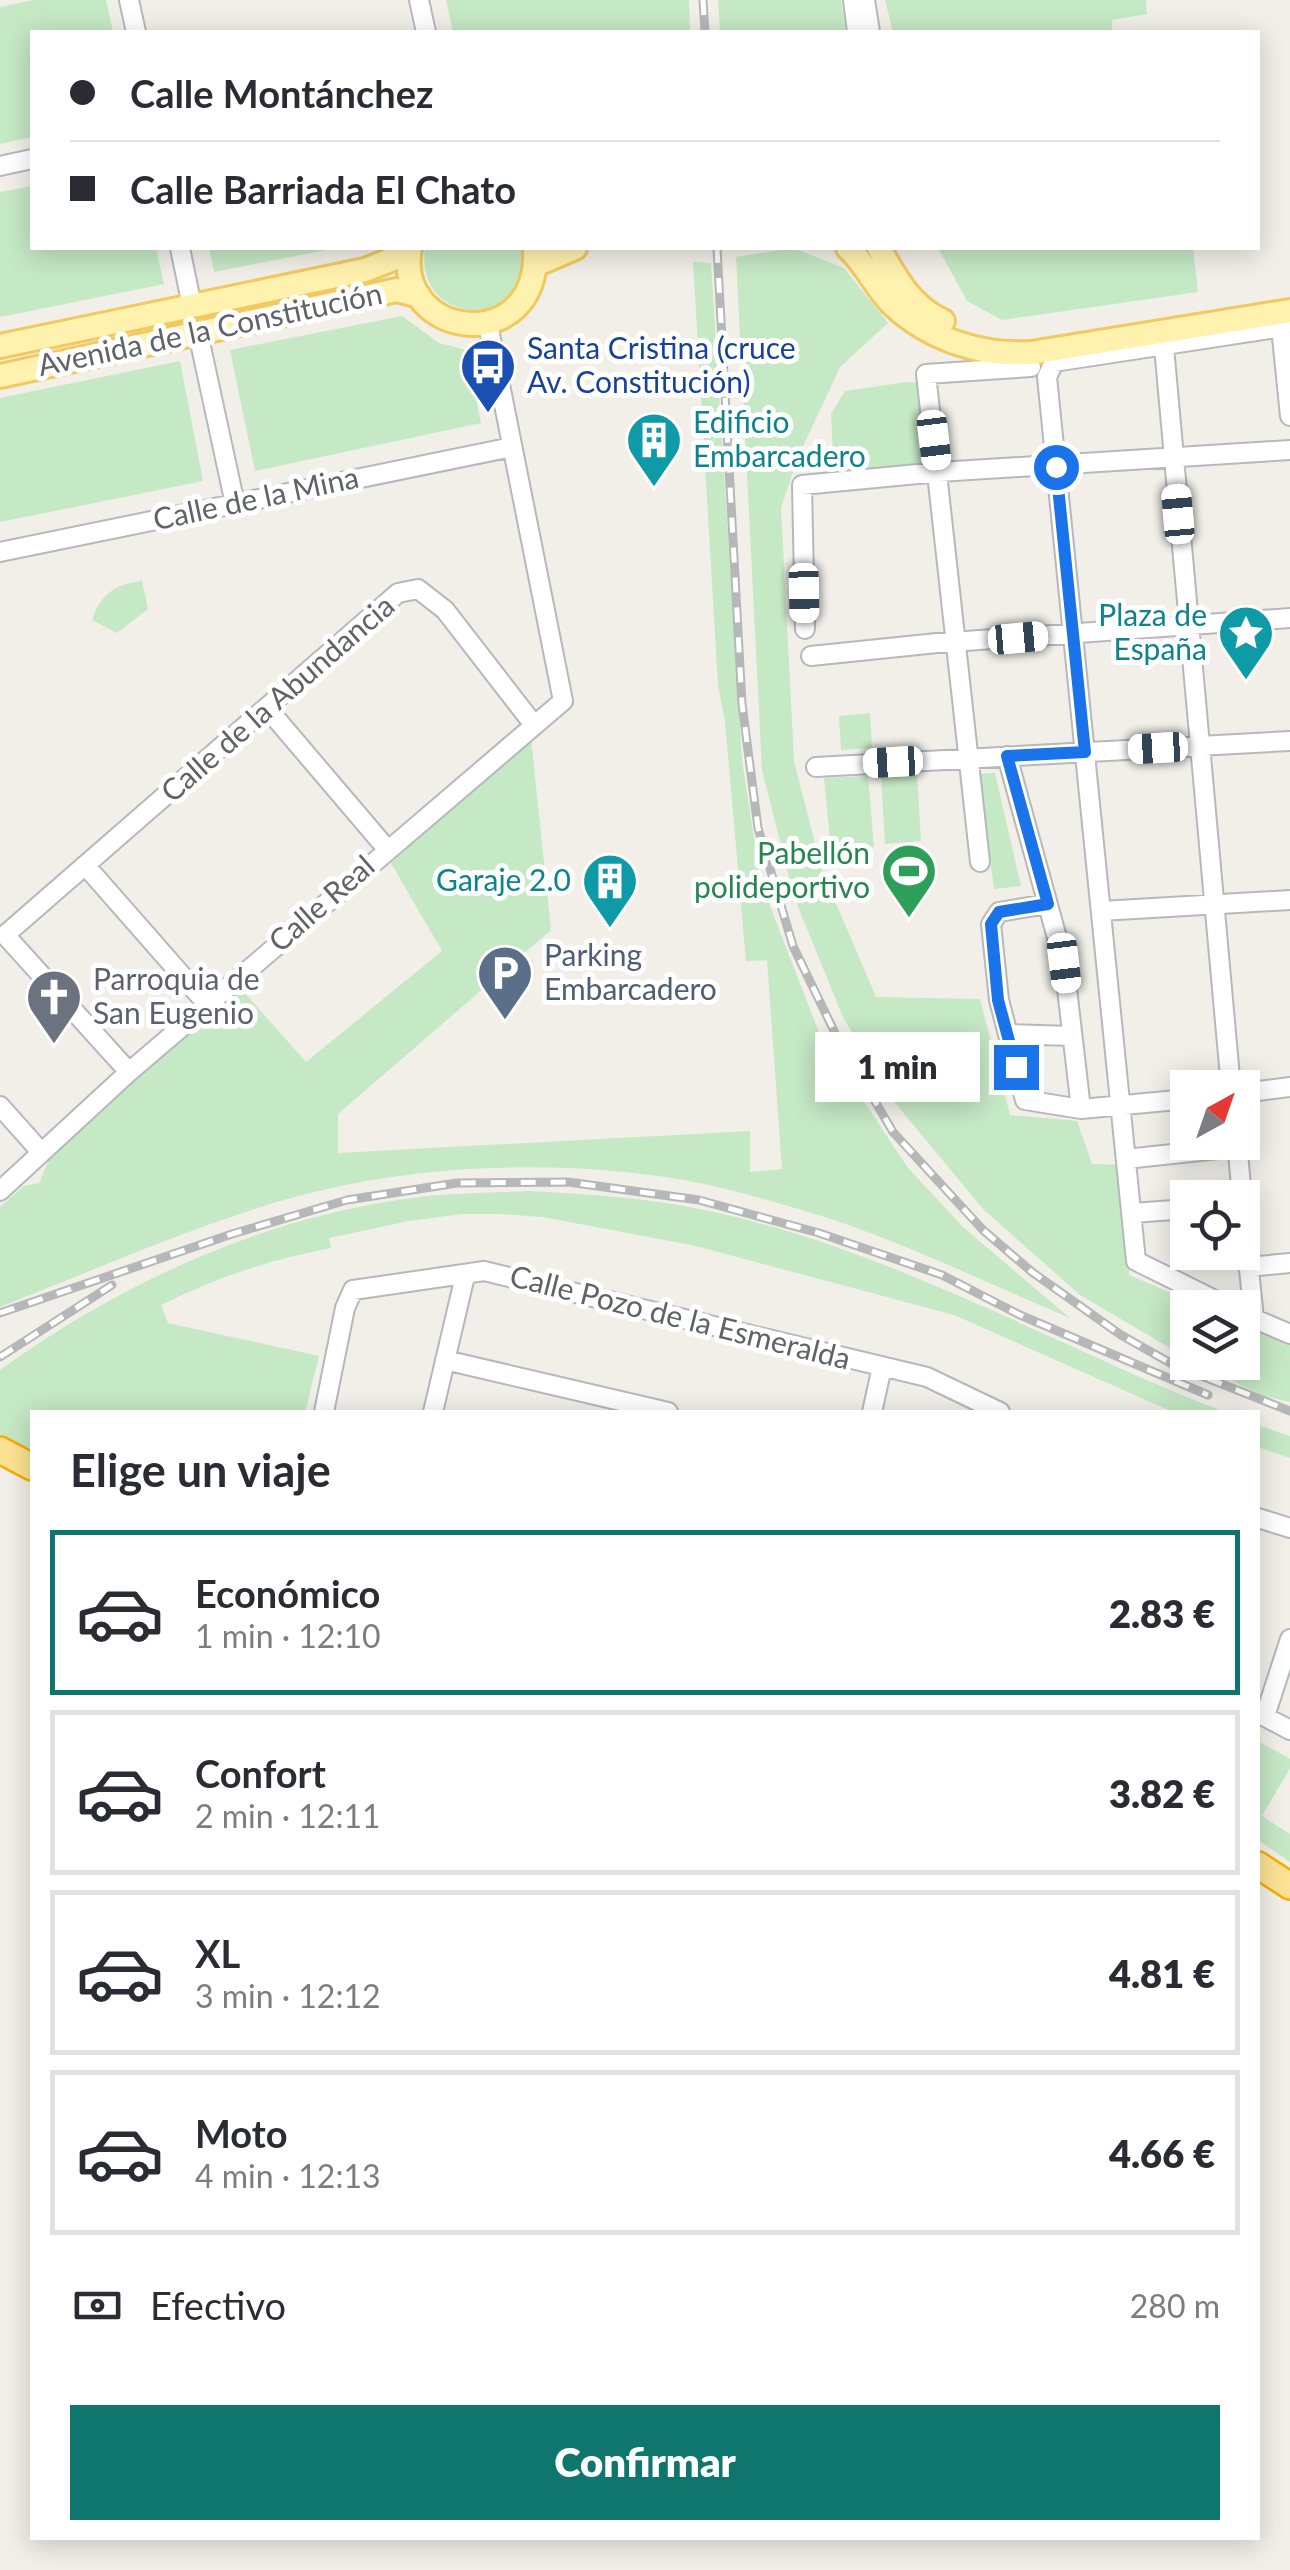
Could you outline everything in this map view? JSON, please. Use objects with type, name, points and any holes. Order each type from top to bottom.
[{"type":"highway","points":[[0,1450],[30,1466]]},
{"type":"highway","points":[[1260,1870],[1290,1885]]},
{"type":"highway","points":[[1260,1871],[1290,1902]]},
{"type":"main road","name":"Avenida de la Constitución","points":[[0,346],[365,270],[409,250]]},
{"type":"main road","points":[[409,250],[408,270],[419,296],[437,315],[464,325],[488,324],[509,315],[523,301],[535,276],[535,256],[566,250]]},
{"type":"main road","points":[[850,250],[864,262],[890,302],[925,328],[966,347],[1003,354],[1287,321]]},
{"type":"main road","points":[[880,250],[900,286],[932,316],[995,338],[1031,341],[1290,298]]},
{"type":"main road","name":"Avenida de la Constitución","points":[[0,376],[398,290],[419,296]]},
{"type":"street","points":[[129,0],[136,30]]},
{"type":"street","points":[[419,0],[426,30]]},
{"type":"street","points":[[853,0],[858,30]]},
{"type":"street","points":[[865,0],[870,30]]},
{"type":"street","points":[[0,166],[30,159]]},
{"type":"street","points":[[180,250],[192,306]]},
{"type":"street","points":[[1195,1290],[1136,1261],[1047,376],[1054,362],[1164,347],[1287,321],[1290,416]]},
{"type":"street","points":[[488,324],[512,448]]},
{"type":"street","points":[[198,332],[235,504]]},
{"type":"street","points":[[1164,347],[1229,1070]]},
{"type":"street","points":[[980,862],[926,374],[1031,367]]},
{"type":"street","name":"Calle de la Mina","points":[[0,552],[512,448]]},
{"type":"street","name":"Calle Real","points":[[0,1191],[129,1072],[563,700],[512,448]]},
{"type":"street","points":[[805,628],[802,485],[939,472],[1290,450]]},
{"type":"street","name":"Calle de la Abundancia","points":[[129,1072],[6,935],[398,592],[418,589],[445,610],[534,725]]},
{"type":"street","points":[[811,656],[1073,632],[1290,618]]},
{"type":"street","points":[[267,708],[386,849]]},
{"type":"street","points":[[816,766],[1290,741]]},
{"type":"street","points":[[1007,756],[1064,963],[1081,1110]]},
{"type":"street","points":[[85,865],[207,1004]]},
{"type":"street","points":[[1101,911],[1290,900]]},
{"type":"street","points":[[1048,904],[999,912],[991,924],[998,1000],[1025,1100],[1081,1110],[1170,1101]]},
{"type":"street","points":[[1008,1034],[1072,1036]]},
{"type":"street","points":[[1260,1091],[1290,1087]]},
{"type":"street","points":[[0,1106],[40,1152]]},
{"type":"street","points":[[1126,1159],[1170,1153]]},
{"type":"street","points":[[1132,1213],[1170,1210]]},
{"type":"street","points":[[1260,1266],[1290,1262]]},
{"type":"street","name":"Calle Pozo de la Esmeralda","points":[[324,1410],[345,1308],[353,1290],[484,1271],[927,1378],[981,1408]]},
{"type":"street","points":[[433,1410],[465,1276]]},
{"type":"street","points":[[1260,1321],[1290,1334]]},
{"type":"street","points":[[445,1360],[659,1410]]},
{"type":"street","points":[[872,1410],[882,1367]]},
{"type":"street","points":[[1260,1519],[1290,1528]]},
{"type":"street","points":[[1290,1639],[1261,1714],[1290,1730]]},
{"type":"green space","points":[[33,0],[106,0],[113,30],[30,30],[30,137],[0,144],[0,7]]},
{"type":"green space","points":[[446,0],[689,0],[690,30],[453,30]]},
{"type":"green space","points":[[718,0],[841,0],[846,30],[720,30]]},
{"type":"green space","points":[[885,0],[1146,0],[1147,14],[1112,20],[1112,30],[892,30]]},
{"type":"green space","points":[[30,186],[30,250],[156,250],[164,284],[0,317],[0,192]]},
{"type":"green space","points":[[209,250],[326,250],[214,272]]},
{"type":"green space","points":[[425,250],[523,250],[522,275],[512,294],[495,306],[475,310],[455,306],[438,295],[427,275]]},
{"type":"green space","points":[[798,250],[844,268],[888,323],[840,367],[798,457],[781,508],[794,761],[822,871],[876,997],[980,999],[1010,1115],[1077,1121],[1092,1164],[1127,1165],[1129,1275],[1170,1292],[1170,1348],[1080,1295],[984,1210],[886,1092],[843,1017],[794,897],[762,770],[736,257]]},
{"type":"green space","points":[[939,250],[1193,250],[1198,292],[1002,320],[967,301]]},
{"type":"green space","points":[[693,262],[711,263],[742,760],[761,883],[820,1035],[908,1168],[964,1228],[1070,1318],[891,1241],[758,1197],[635,1173],[531,1167],[427,1173],[325,1189],[207,1226],[0,1307],[0,1207],[24,1186],[39,1183],[49,1160],[76,1128],[241,989],[306,1062],[442,951],[391,863],[531,738],[551,930],[338,1114],[338,1153],[750,1131],[750,1172],[782,1169],[767,960],[746,961],[725,721],[718,685]]},
{"type":"green space","points":[[402,316],[439,343],[466,350],[481,423],[255,471],[230,350]]},
{"type":"green space","points":[[180,361],[203,481],[0,522],[0,398]]},
{"type":"green space","points":[[924,383],[932,467],[834,472],[831,414],[845,391]]},
{"type":"green space","points":[[142,581],[148,609],[117,633],[92,620],[110,592]]},
{"type":"green space","points":[[870,713],[872,748],[841,750],[839,716]]},
{"type":"green space","points":[[917,773],[921,841],[885,844],[881,776]]},
{"type":"green space","points":[[995,773],[1021,886],[994,889],[979,774]]},
{"type":"green space","points":[[868,776],[874,847],[831,850],[824,778]]},
{"type":"green space","points":[[528,1191],[596,1195],[709,1211],[776,1228],[907,1274],[1220,1410],[1168,1410],[954,1315],[696,1246],[543,1217],[462,1214],[329,1238],[331,1248],[244,1270],[161,1305],[168,1323],[319,1356],[306,1410],[30,1410],[30,1450],[0,1434],[0,1370],[92,1311],[189,1261],[239,1241],[344,1210],[430,1196]]},
{"type":"green space","points":[[1260,1331],[1290,1344],[1290,1402],[1263,1396],[1231,1380],[1260,1380]]},
{"type":"green space","points":[[1260,1426],[1290,1436],[1290,1458],[1260,1448]]},
{"type":"green space","points":[[1260,1742],[1290,1759],[1290,1768],[1262,1816],[1290,1834],[1290,1862],[1260,1841]]},
{"type":"railway","points":[[703,0],[705,30]]},
{"type":"railway","points":[[717,250],[742,704],[758,828],[793,946],[836,1035],[893,1132],[983,1230],[1032,1272],[1121,1335],[1174,1365],[1290,1411]]},
{"type":"railway","points":[[0,1313],[232,1234],[347,1200],[457,1183],[568,1182],[699,1200],[819,1233],[942,1275],[1020,1315],[1208,1395]]},
{"type":"railway","points":[[0,1357],[112,1285]]},
{"type":"place","name":"Santa Cristina (cruce Av. Constitución)","points":[[488,415]]},
{"type":"place","name":"Edificio Embarcadero","points":[[654,489]]},
{"type":"place","name":"Plaza de España","points":[[1246,682]]},
{"type":"place","name":"Pabellón polideportivo","points":[[909,920]]},
{"type":"place","name":"Garaje 2.0","points":[[610,930]]},
{"type":"place","name":"Parking Embarcadero","points":[[505,1022]]},
{"type":"place","name":"Parroquia de San Eugenio","points":[[54,1046]]},
{"type":"route","points":[[1016,1067],[998,1000],[991,924],[999,912],[1048,904],[1007,756],[1085,752],[1056,467]]}]
